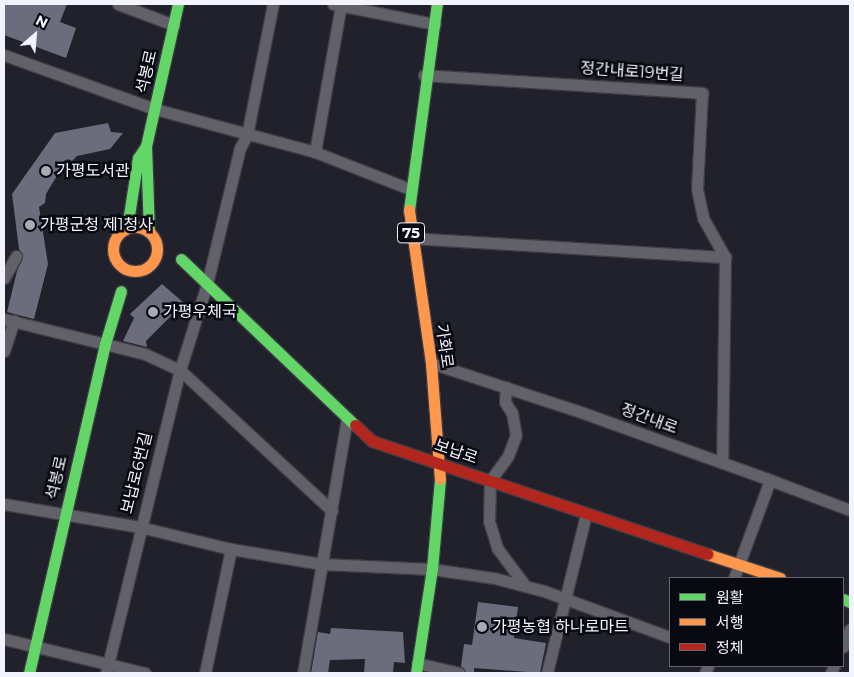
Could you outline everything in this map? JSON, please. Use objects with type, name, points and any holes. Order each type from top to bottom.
[{"type":"main road","name":"석봉로","points":[[146,146],[178,4]]},
{"type":"main road","name":"가화로","points":[[416,668],[432,569],[439,463],[431,363],[412,238],[410,189],[424,75],[435,24],[437,4]]},
{"type":"main road","points":[[127,228],[138,158],[146,146]]},
{"type":"main road","points":[[146,146],[151,234],[156,255]]},
{"type":"main road","points":[[121,291],[113,254],[115,238],[127,228],[139,227],[151,234]]},
{"type":"main road","name":"보납로","points":[[151,234],[207,284],[372,441],[777,577]]},
{"type":"main road","points":[[113,254],[121,267],[135,272],[143,270]]},
{"type":"main road","points":[[121,291],[156,255],[174,254]]},
{"type":"main road","name":"석봉로","points":[[29,673],[105,344],[121,291]]},
{"type":"street","name":"보납로6번길","points":[[107,669],[140,527],[180,370],[207,284],[240,148],[247,135],[273,4]]},
{"type":"street","points":[[115,5],[174,25]]},
{"type":"street","points":[[315,152],[337,5],[435,24]]},
{"type":"street","points":[[4,55],[155,109],[315,152],[410,189]]},
{"type":"street","name":"정간내로19번길","points":[[424,75],[702,93],[697,189],[703,218],[725,257]]},
{"type":"street","points":[[412,238],[725,257],[722,463]]},
{"type":"street","points":[[4,278],[16,256]]},
{"type":"street","points":[[4,351],[9,320],[145,354],[180,370],[332,511]]},
{"type":"street","name":"정간내로","points":[[431,363],[506,387],[850,510]]},
{"type":"street","points":[[506,387],[505,402],[512,413],[516,435],[508,456],[490,481],[489,521],[493,539],[524,584]]},
{"type":"street","points":[[303,673],[347,418]]},
{"type":"street","points":[[734,577],[770,480]]},
{"type":"street","points":[[4,504],[65,516],[140,527],[231,550],[322,564],[432,569],[524,584],[669,637]]},
{"type":"street","points":[[547,673],[586,514]]},
{"type":"street","points":[[204,673],[231,550]]},
{"type":"street","points":[[844,645],[850,630]]},
{"type":"street","points":[[4,639],[107,669],[145,673]]},
{"type":"street","points":[[416,668],[459,673]]},
{"type":"building","points":[[4,4],[67,4],[60,22],[76,28],[66,58],[4,35]]},
{"type":"building","name":"가평군청 제1청사","points":[[108,123],[111,132],[123,133],[110,149],[77,156],[72,161],[67,159],[46,194],[45,203],[39,207],[48,264],[34,319],[7,312],[17,271],[23,256],[19,249],[12,194],[55,133]]},
{"type":"building","name":"가평우체국","points":[[162,284],[184,303],[146,341],[147,347],[123,341],[134,318],[130,314]]},
{"type":"building","points":[[478,602],[518,607],[514,638],[546,643],[540,673],[474,668],[474,673],[466,673],[461,666],[464,644],[472,645]]},
{"type":"building","points":[[331,628],[403,632],[405,663],[394,662],[393,673],[364,673],[365,659],[330,660],[328,673],[311,673],[318,632],[330,634]]},
{"type":"traffic: fast","points":[[146,146],[178,4]]},
{"type":"traffic: fast","points":[[409,210],[437,4]]},
{"type":"traffic: fast","points":[[127,228],[138,158],[146,146],[149,232]]},
{"type":"traffic: fast","points":[[181,259],[355,425]]},
{"type":"traffic: fast","points":[[29,673],[105,344],[121,291]]},
{"type":"traffic: fast","points":[[416,673],[432,569],[440,479]]},
{"type":"traffic: fast","points":[[844,599],[850,602]]},
{"type":"traffic: slow","points":[[409,210],[431,363],[440,479]]},
{"type":"traffic: slow","points":[[139,227],[151,233],[156,240],[157,249],[156,258],[151,265],[144,270],[131,271],[123,268],[116,261],[113,245],[116,237],[123,230],[139,227]]},
{"type":"traffic: slow","points":[[707,554],[777,577]]},
{"type":"traffic: jam","points":[[355,425],[372,441],[707,554]]},
{"type":"place","name":"가평도서관","points":[[46,171]]},
{"type":"place","name":"가평군청 제1청사","points":[[30,225]]},
{"type":"place","name":"가평우체국","points":[[153,312]]},
{"type":"place","name":"가평농협 하나로마트","points":[[482,627]]}]
